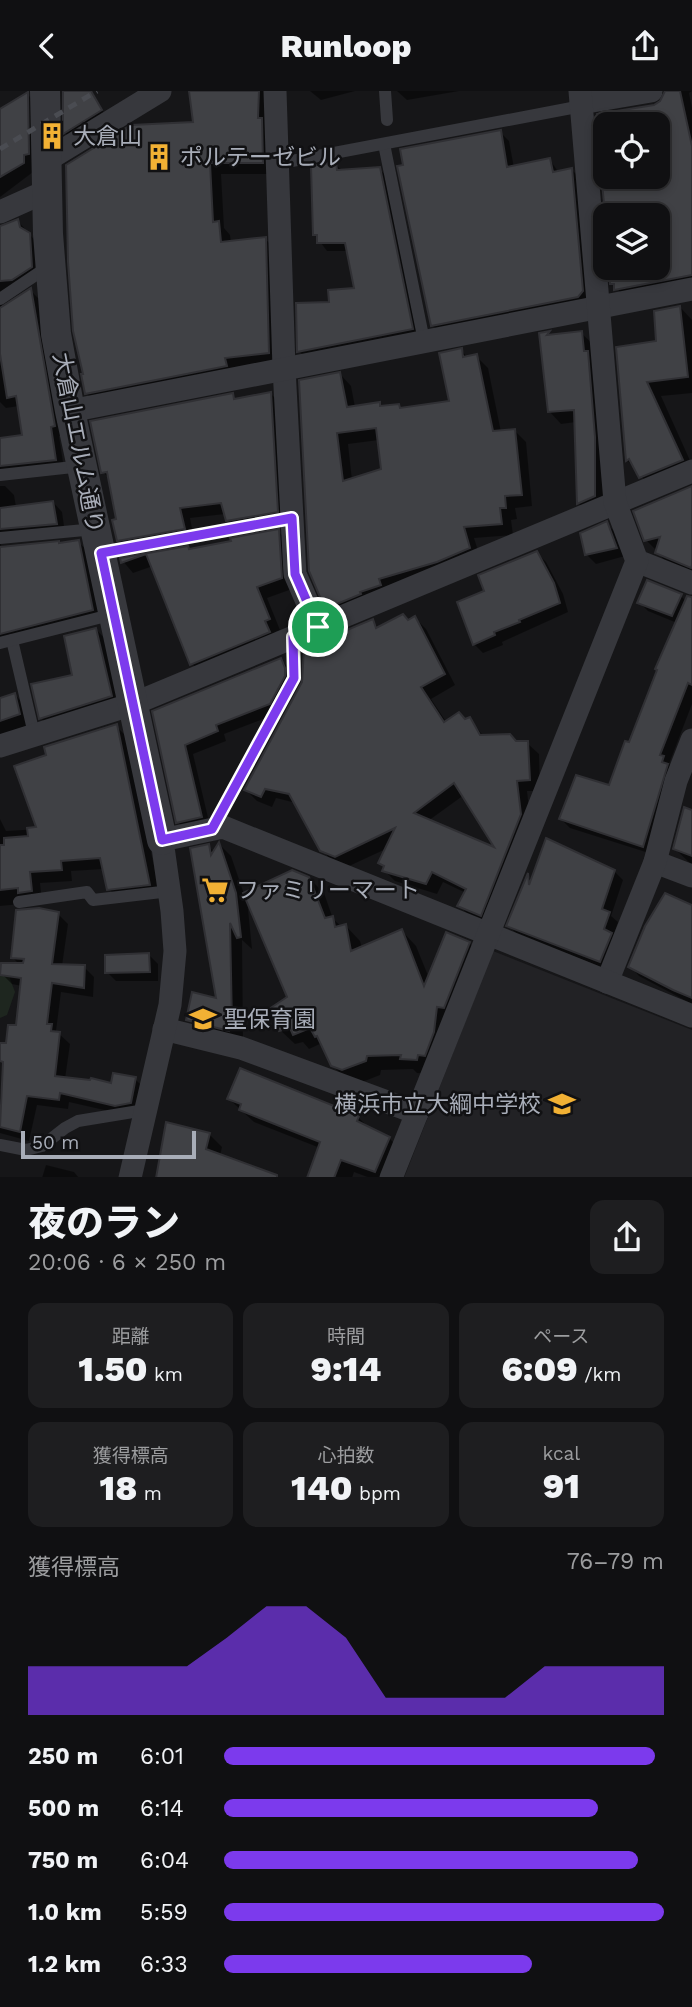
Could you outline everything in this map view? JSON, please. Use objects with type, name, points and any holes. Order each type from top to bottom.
[{"type":"street","name":"大倉山エルム通り","points":[[45,91],[49,265],[57,334],[70,411],[162,840],[175,951],[170,1005],[130,1177]]},
{"type":"street","points":[[47,160],[160,91]]},
{"type":"street","points":[[275,91],[284,368],[295,574],[318,627]]},
{"type":"street","points":[[391,1177],[637,561],[615,502],[581,100],[651,91]]},
{"type":"street","points":[[0,212],[47,191]]},
{"type":"street","points":[[70,411],[692,289]]},
{"type":"street","points":[[0,746],[133,703],[692,471]]},
{"type":"street","points":[[637,561],[692,583]]},
{"type":"street","points":[[607,982],[655,862],[676,781],[692,740]]},
{"type":"street","points":[[162,840],[223,827],[692,1016]]},
{"type":"street","points":[[655,862],[692,876]]},
{"type":"street","points":[[164,1029],[241,1048],[417,1113]]},
{"type":"lane","points":[[385,91],[387,120]]},
{"type":"lane","points":[[276,165],[581,100]]},
{"type":"lane","points":[[384,144],[424,341]]},
{"type":"lane","points":[[0,299],[49,265]]},
{"type":"lane","points":[[0,475],[82,466]]},
{"type":"lane","points":[[0,538],[98,541],[292,518]]},
{"type":"lane","points":[[34,734],[6,642],[114,614]]},
{"type":"lane","points":[[212,829],[294,678],[293,637]]},
{"type":"lane","points":[[19,902],[87,892],[93,900],[170,891]]},
{"type":"lane","points":[[0,1145],[26,1150],[42,1146],[78,1121],[145,1110]]},
{"type":"shaded area","name":"横浜市立大綱中学校","points":[[493,951],[692,1030],[692,1177],[404,1177]]},
{"type":"shaded area","points":[[0,965],[6,968],[15,992],[7,1015],[0,1018]]},
{"type":"building","points":[[63,91],[91,91],[102,110],[63,134]]},
{"type":"building","points":[[189,91],[259,91],[258,118],[262,118],[263,163],[210,163],[213,222],[219,221],[221,242],[266,237],[269,353],[225,358],[227,366],[85,394],[73,331],[66,165],[131,125],[193,122]]},
{"type":"building","points":[[665,91],[680,91],[692,146],[692,275],[670,279],[670,203],[604,203],[603,189],[670,189],[670,112],[610,112],[654,105],[660,101]]},
{"type":"building","points":[[28,92],[29,154],[24,155],[24,163],[0,177],[0,109]]},
{"type":"building","points":[[501,130],[507,167],[550,158],[553,172],[572,168],[583,291],[578,297],[431,326],[397,166],[403,165],[400,149]]},
{"type":"building","points":[[336,162],[337,170],[380,167],[413,329],[297,352],[296,303],[329,302],[328,290],[354,288],[345,243],[317,243],[317,235],[313,235],[311,166]]},
{"type":"building","points":[[18,219],[20,227],[30,233],[32,267],[12,280],[0,281],[0,226]]},
{"type":"building","points":[[610,280],[666,280],[614,290],[614,284],[610,284]]},
{"type":"building","points":[[31,288],[55,426],[51,427],[56,460],[0,466],[0,438],[22,435],[16,396],[7,398],[0,354],[0,308]]},
{"type":"building","points":[[680,306],[688,377],[647,382],[683,460],[639,478],[629,459],[626,461],[616,347],[656,341],[654,311]]},
{"type":"building","points":[[550,331],[547,335],[582,331],[584,351],[588,351],[595,437],[595,496],[577,504],[574,410],[548,412],[539,333]]},
{"type":"building","points":[[462,348],[463,357],[477,354],[493,431],[515,429],[522,495],[505,496],[506,508],[500,508],[502,524],[464,527],[470,548],[437,562],[379,579],[381,585],[325,609],[309,571],[299,380],[340,372],[347,407],[380,402],[380,406],[399,404],[400,408],[449,401],[439,353]],"holes":[[[376,428],[381,469],[343,481],[337,433]]]},
{"type":"building","points":[[271,392],[278,512],[226,521],[221,503],[180,508],[185,529],[117,541],[112,520],[116,519],[107,472],[101,473],[90,421],[233,393],[234,399]]},
{"type":"building","points":[[692,486],[691,568],[655,553],[660,537],[644,541],[633,511]]},
{"type":"building","points":[[53,501],[57,524],[0,529],[0,508]]},
{"type":"building","points":[[607,521],[617,548],[585,555],[580,533]]},
{"type":"building","points":[[279,529],[282,578],[257,587],[270,619],[265,621],[270,632],[190,665],[146,554],[121,563],[120,558],[188,546],[189,549]]},
{"type":"building","points":[[79,540],[93,610],[0,634],[0,547]]},
{"type":"building","points":[[537,551],[554,583],[560,603],[494,632],[495,635],[473,645],[457,602],[484,591],[478,575]]},
{"type":"building","points":[[647,580],[682,594],[672,616],[637,603]]},
{"type":"building","points":[[687,596],[692,597],[692,685],[688,683],[660,755],[664,756],[662,762],[668,764],[643,847],[559,819],[576,775],[609,785]]},
{"type":"building","points":[[403,614],[408,620],[415,616],[445,674],[421,687],[444,722],[459,712],[465,719],[470,717],[480,735],[510,734],[516,741],[528,741],[530,780],[517,781],[521,814],[481,916],[457,906],[466,889],[432,872],[426,884],[382,871],[384,866],[378,863],[395,828],[335,857],[320,851],[289,794],[265,789],[261,797],[244,790],[302,682],[304,648],[373,619],[376,628]],"holes":[[[454,783],[494,847],[414,813]]]},
{"type":"building","points":[[96,628],[112,696],[39,719],[31,684],[72,675],[64,636]]},
{"type":"building","points":[[281,658],[285,676],[270,704],[216,725],[218,731],[185,745],[202,817],[176,823],[152,711]]},
{"type":"building","points":[[15,693],[20,714],[0,721],[0,698]]},
{"type":"building","points":[[117,724],[150,885],[107,890],[100,858],[61,861],[62,870],[30,872],[32,891],[18,893],[18,888],[0,890],[0,845],[4,845],[4,838],[28,836],[27,828],[36,827],[14,766],[46,755],[44,747]]},
{"type":"building","points":[[684,807],[692,810],[692,856],[673,849]]},
{"type":"building","points":[[546,838],[615,870],[602,909],[610,912],[604,929],[612,933],[600,962],[506,926],[528,873],[529,885]]},
{"type":"building","points":[[219,842],[236,893],[241,937],[237,938],[230,923],[232,1024],[229,1031],[186,1020],[192,992],[216,998],[190,848],[209,844],[211,855]]},
{"type":"building","points":[[292,870],[309,877],[325,918],[333,916],[335,927],[346,924],[351,951],[402,929],[424,986],[446,932],[470,942],[444,1008],[437,1007],[434,1032],[425,1056],[418,1055],[417,1060],[400,1059],[401,1055],[367,1056],[366,1061],[342,1070],[331,1066],[317,1036],[315,1037],[310,1028],[293,1035],[290,1028],[279,1031],[269,1009],[287,997],[243,893]]},
{"type":"building","points":[[665,893],[692,905],[692,998],[628,967],[645,926]]},
{"type":"building","points":[[39,908],[59,912],[52,964],[85,965],[84,988],[52,983],[47,1024],[52,1024],[51,1031],[60,1032],[55,1076],[91,1078],[111,1083],[113,1073],[136,1077],[131,1103],[115,1106],[60,1093],[59,1100],[27,1096],[20,1132],[0,1127],[3,1062],[0,1061],[0,1043],[6,1043],[8,1025],[16,1025],[21,978],[0,975],[1,963],[23,963],[24,959],[11,958],[16,910]]},
{"type":"building","points":[[149,953],[150,972],[105,973],[105,955]]},
{"type":"building","points":[[240,1068],[359,1116],[357,1121],[390,1137],[375,1172],[341,1160],[334,1177],[307,1177],[320,1142],[239,1110],[241,1104],[227,1099]]},
{"type":"building","points":[[166,1122],[210,1133],[206,1149],[277,1175],[277,1177],[156,1177]]},
{"type":"railway","points":[[0,149],[97,91]]},
{"type":"place","name":"大倉山","points":[[52,136]]},
{"type":"place","name":"ポルテーゼビル","points":[[159,157]]},
{"type":"place","name":"ファミリーマート","points":[[215,890]]},
{"type":"place","name":"聖保育園","points":[[203,1019]]},
{"type":"place","name":"横浜市立大綱中学校","points":[[562,1104]]},
{"type":"route","points":[[292,518],[295,574],[318,627],[293,637],[294,678],[212,829],[162,840],[101,553],[292,518]]}]
